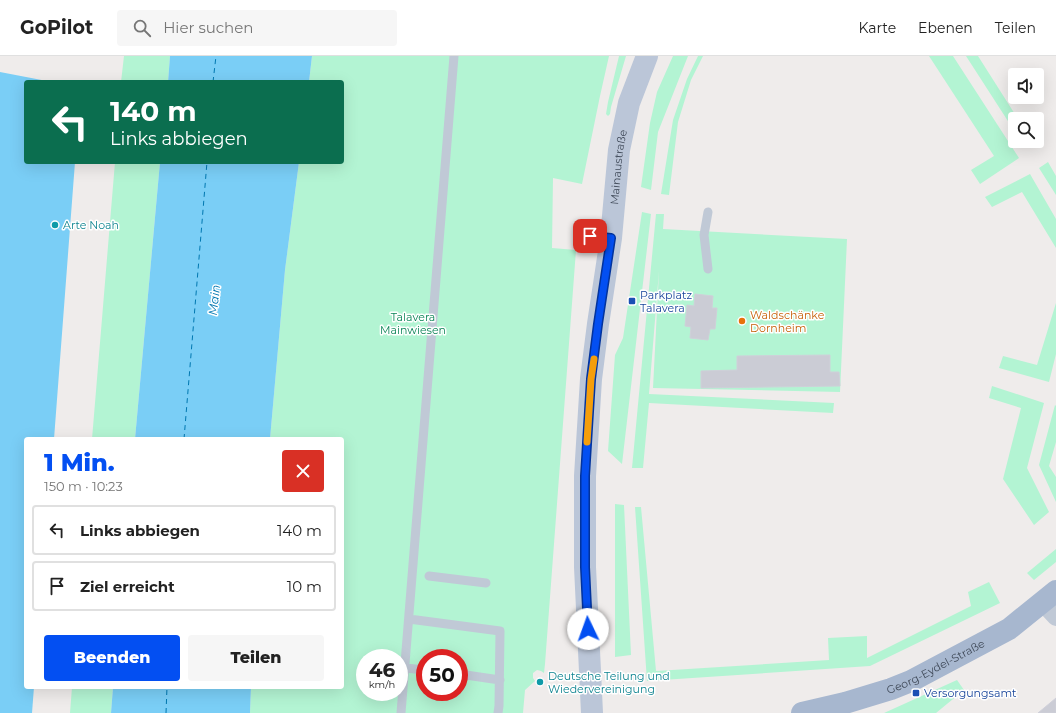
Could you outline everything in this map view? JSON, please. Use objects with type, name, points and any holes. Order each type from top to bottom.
[{"type":"main road","name":"Mainaustraße","points":[[592,713],[585,567],[585,476],[591,379],[598,324],[600,237],[629,103],[647,56]]},
{"type":"main road","name":"Georg-Eydel-Straße","points":[[802,713],[845,703],[891,689],[911,681],[1009,629],[1052,604]]},
{"type":"lane","points":[[406,649],[454,56]]},
{"type":"lane","points":[[708,212],[704,235],[708,269]]},
{"type":"lane","points":[[429,576],[486,583]]},
{"type":"lane","points":[[408,619],[500,631],[498,713]]},
{"type":"lane","points":[[468,675],[500,680]]},
{"type":"lane","points":[[401,713],[402,701]]},
{"type":"green space","points":[[124,56],[170,56],[168,80],[121,80]]},
{"type":"green space","name":"Talavera Mainwiesen","points":[[312,56],[609,56],[582,184],[553,178],[552,248],[576,250],[544,673],[537,670],[533,673],[533,678],[535,681],[525,690],[523,713],[250,713],[251,689],[344,689],[344,437],[270,437],[285,270],[299,164],[344,164],[344,80],[309,80]]},
{"type":"green space","points":[[619,56],[626,56],[610,114],[608,116],[606,114],[608,102]]},
{"type":"green space","points":[[673,56],[688,56],[658,132],[651,190],[641,187],[650,123],[657,92]]},
{"type":"green space","points":[[698,56],[703,56],[691,80],[678,122],[669,195],[661,194],[673,120],[687,79]]},
{"type":"green space","points":[[929,56],[953,56],[1008,141],[1008,148],[1013,148],[1019,158],[980,184],[971,170],[994,156]]},
{"type":"green space","points":[[966,56],[978,56],[1014,112],[1008,112],[1008,121]]},
{"type":"green space","points":[[1048,162],[1056,176],[1056,195],[1039,168]]},
{"type":"green space","points":[[115,164],[160,164],[135,437],[92,437]]},
{"type":"green space","points":[[1030,174],[1056,219],[1056,248],[1022,192],[992,207],[985,197]]},
{"type":"green space","points":[[642,212],[651,214],[622,464],[608,451],[615,355],[623,338]]},
{"type":"green space","points":[[656,214],[664,214],[663,229],[847,239],[840,392],[653,388],[659,271],[649,394],[834,403],[833,413],[649,403],[643,468],[632,468]]},
{"type":"green space","points":[[1056,303],[1056,354],[1049,382],[999,368],[1003,356],[1037,365]]},
{"type":"green space","points":[[992,386],[1044,403],[1027,468],[1049,512],[1034,525],[1003,479],[1021,408],[989,398]]},
{"type":"green space","points":[[1055,405],[1056,442],[1049,466],[1056,477],[1056,502],[1039,465]]},
{"type":"green space","points":[[615,504],[624,505],[631,655],[615,657]]},
{"type":"green space","points":[[635,507],[641,507],[656,671],[829,660],[828,638],[867,636],[867,658],[971,606],[968,592],[989,582],[1000,603],[870,666],[647,681]]},
{"type":"green space","points":[[1056,549],[1056,562],[1034,580],[1027,573]]},
{"type":"green space","points":[[957,680],[964,690],[936,713],[884,713]]},
{"type":"green space","points":[[72,689],[113,689],[111,713],[70,713]]},
{"type":"water","points":[[170,56],[312,56],[309,80],[168,80]]},
{"type":"water","points":[[0,72],[42,80],[24,80],[24,164],[75,164],[54,437],[24,437],[24,689],[34,689],[32,713],[0,713]]},
{"type":"water","name":"Main","points":[[160,164],[299,164],[285,270],[270,437],[135,437]]},
{"type":"water","points":[[113,689],[251,689],[250,713],[111,713]]},
{"type":"building","points":[[695,294],[713,296],[712,308],[717,308],[715,329],[710,329],[708,340],[690,338],[691,327],[685,326],[687,305],[694,306]]},
{"type":"building","points":[[830,355],[830,372],[839,372],[840,386],[701,388],[701,371],[737,370],[737,356]]},
{"type":"building","points":[[1056,698],[1056,713],[1038,713]]},
{"type":"ferry route","points":[[213,80],[216,56]]},
{"type":"ferry route","points":[[184,437],[207,164]]},
{"type":"ferry route","points":[[166,713],[167,689]]},
{"type":"slow traffic","points":[[587,442],[591,379],[594,359]]},
{"type":"place","name":"Arte Noah","points":[[55,225]]},
{"type":"place","name":"Parkplatz Talavera","points":[[632,301]]},
{"type":"place","name":"Waldschänke Dornheim","points":[[742,321]]},
{"type":"place","name":"Deutsche Teilung und Wiedervereinigung","points":[[540,682]]},
{"type":"place","name":"Versorgungsamt","points":[[916,693]]},
{"type":"route","points":[[588,629],[585,567],[585,476],[591,379],[611,238],[590,236]]}]
